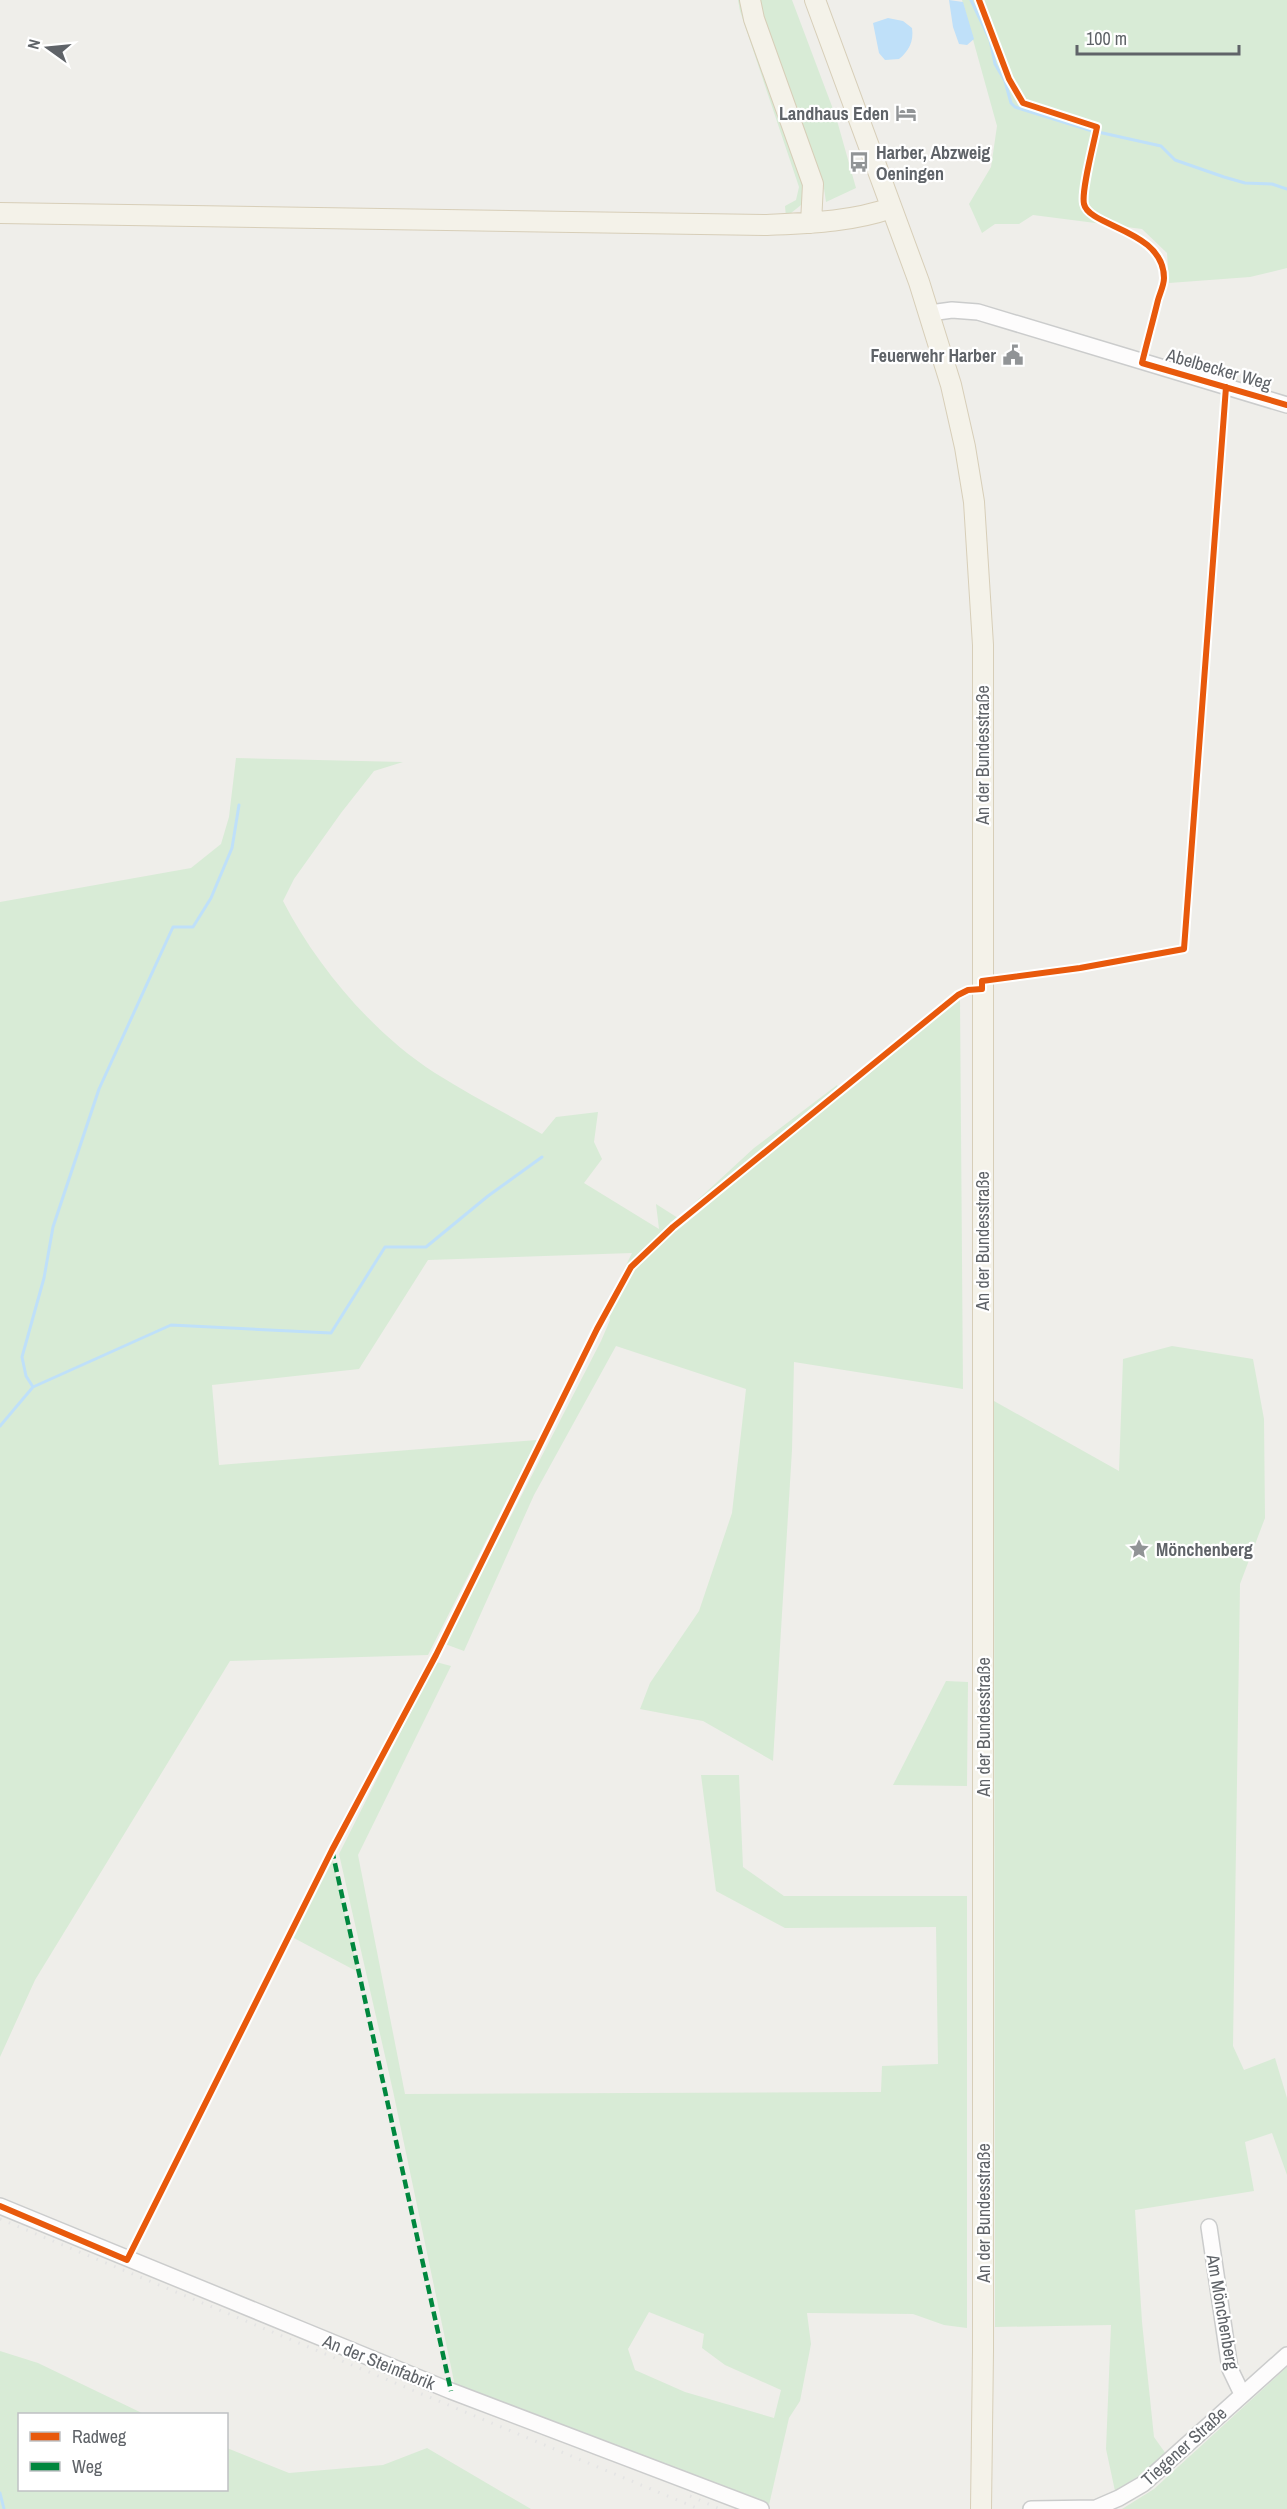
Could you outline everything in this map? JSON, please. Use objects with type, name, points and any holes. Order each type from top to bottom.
[{"type":"main road","points":[[750,0],[754,19],[813,184],[811,223]]},
{"type":"main road","name":"An der Bundesstraße","points":[[816,2],[930,313],[958,414],[978,533],[983,645],[983,2396],[981,2509]]},
{"type":"main road","points":[[0,213],[767,225],[811,223],[872,215],[891,208]]},
{"type":"street","name":"Abelbecker Weg","points":[[930,313],[952,310],[978,312],[1287,405]]},
{"type":"street","name":"An der Steinfabrik","points":[[0,2206],[451,2391],[761,2509]]},
{"type":"street","name":"Am Mönchenberg","points":[[1209,2227],[1230,2369],[1242,2394]]},
{"type":"street","name":"Tiegener Straße","points":[[1031,2509],[1096,2508],[1143,2484],[1287,2355]]},
{"type":"green space","points":[[738,0],[746,0],[807,193],[801,205],[786,217],[785,206],[796,200],[799,187]]},
{"type":"green space","points":[[760,0],[792,0],[836,117],[856,188],[826,202],[823,182],[761,13]]},
{"type":"green space","points":[[962,0],[1287,0],[1287,268],[1250,277],[1169,283],[1167,253],[1142,229],[1033,215],[1019,224],[995,224],[982,233],[969,204],[991,167],[997,126]]},
{"type":"green space","points":[[236,758],[403,762],[374,771],[294,879],[283,901],[312,950],[348,997],[390,1039],[435,1073],[542,1134],[556,1117],[598,1112],[594,1142],[602,1159],[584,1183],[659,1229],[656,1204],[678,1218],[754,1148],[837,1085],[842,1096],[960,999],[963,1389],[794,1362],[792,1450],[773,1761],[703,1721],[640,1709],[650,1683],[699,1611],[732,1513],[746,1389],[616,1346],[534,1495],[464,1651],[445,1644],[601,1341],[610,1320],[607,1304],[632,1253],[428,1260],[359,1369],[212,1385],[219,1465],[537,1440],[428,1655],[230,1661],[35,1980],[0,2057],[0,902],[191,868],[221,844],[229,817]]},
{"type":"green space","points":[[1172,1346],[1253,1359],[1264,1419],[1265,1518],[1240,1584],[1233,2046],[1244,2070],[1275,2058],[1287,2098],[1287,2175],[1272,2133],[1245,2142],[1254,2191],[1135,2210],[1142,2322],[1154,2437],[1166,2454],[1142,2474],[1115,2491],[1106,2449],[1111,2325],[995,2327],[994,1401],[1119,1471],[1123,1359]]},
{"type":"green space","points":[[436,1662],[451,1666],[358,1855],[405,2094],[881,2092],[882,2066],[938,2064],[936,1927],[785,1928],[716,1891],[701,1775],[739,1775],[743,1867],[784,1896],[967,1896],[967,2328],[944,2325],[913,2314],[807,2313],[811,2344],[800,2401],[789,2418],[769,2505],[455,2386],[393,2091],[339,1854]],"holes":[[[649,2312],[704,2334],[702,2348],[725,2365],[781,2390],[774,2418],[685,2392],[635,2370],[628,2349]]]},
{"type":"green space","points":[[946,1681],[968,1682],[967,1786],[893,1785]]},
{"type":"green space","points":[[332,1856],[358,1972],[292,1937]]},
{"type":"green space","points":[[0,2351],[38,2363],[142,2413],[18,2413],[18,2491],[228,2491],[228,2448],[289,2473],[383,2465],[427,2448],[531,2509],[0,2509]]},
{"type":"green space","points":[[1287,2367],[1287,2509],[1122,2509],[1154,2489]]},
{"type":"water","points":[[949,0],[963,2],[974,39],[967,45],[959,44],[953,27]]},
{"type":"water","points":[[888,18],[903,21],[912,28],[910,45],[899,59],[885,60],[879,53],[873,23]]},
{"type":"waterway","points":[[971,0],[990,40],[995,64],[1005,81],[1011,103],[1015,107],[1089,130],[1161,146],[1175,160],[1224,177],[1245,183],[1272,184],[1287,189]]},
{"type":"waterway","points":[[33,1387],[26,1376],[22,1357],[44,1278],[53,1227],[99,1089],[173,927],[193,927],[211,898],[232,848],[239,805]]},
{"type":"waterway","points":[[0,1426],[33,1387],[171,1325],[331,1333],[385,1247],[426,1247],[488,1196],[542,1157]]},
{"type":"waterway","points":[[0,2493],[4,2509]]},
{"type":"railway","points":[[0,2219],[699,2509]]},
{"type":"railway","points":[[690,2496],[720,2509]]},
{"type":"marked path","points":[[332,1850],[451,2391]]},
{"type":"cycle path","points":[[979,0],[1009,79],[1023,103],[1097,127],[1084,189],[1084,204],[1089,212],[1140,240],[1152,249],[1161,262],[1164,278],[1142,363],[1287,405]]},
{"type":"cycle path","points":[[0,2206],[127,2260],[332,1850],[436,1655],[597,1329],[631,1267],[673,1227],[958,995],[968,990],[982,989],[982,981],[1080,968],[1184,949],[1226,387]]},
{"type":"place","name":"Landhaus Eden","points":[[906,113]]},
{"type":"place","name":"Harber, Abzweig Oeningen","points":[[859,162]]},
{"type":"place","name":"Feuerwehr Harber","points":[[1013,355]]},
{"type":"place","name":"Mönchenberg","points":[[1139,1549]]}]
